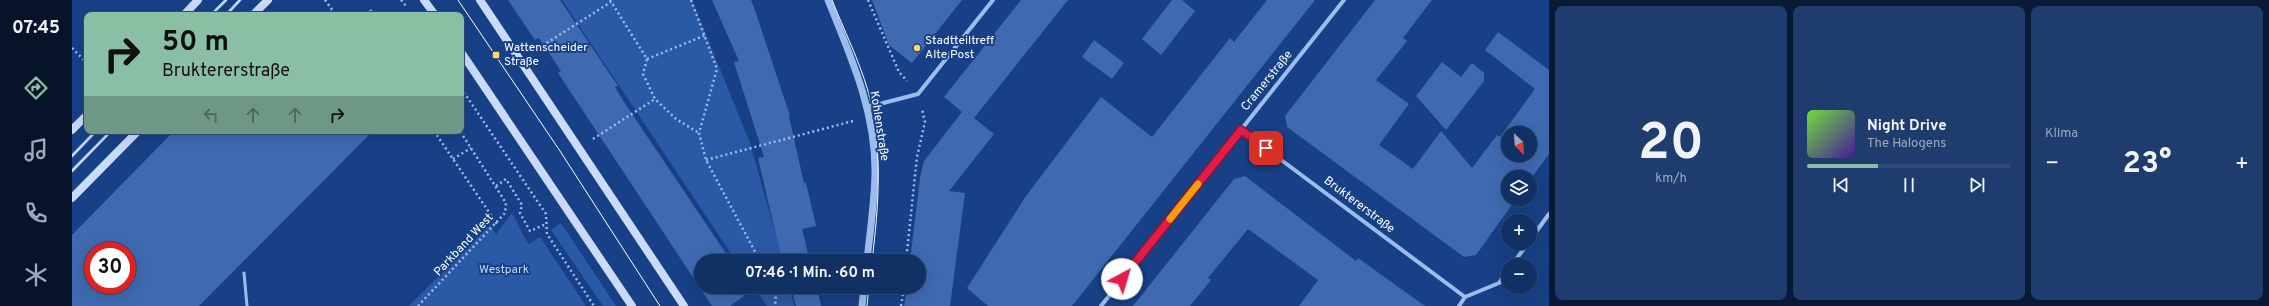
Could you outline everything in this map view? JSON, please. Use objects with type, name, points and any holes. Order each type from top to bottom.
[{"type":"main road","points":[[187,12],[198,0]]},
{"type":"main road","points":[[256,12],[268,0]]},
{"type":"main road","points":[[424,0],[433,12]]},
{"type":"main road","points":[[480,0],[521,59],[684,306]]},
{"type":"main road","points":[[464,56],[632,306]]},
{"type":"main road","points":[[72,130],[84,118]]},
{"type":"main road","points":[[72,198],[135,134]]},
{"type":"street","name":"Kohlenstraße","points":[[828,0],[862,84],[868,107],[875,170],[867,254]]},
{"type":"street","points":[[868,107],[918,94],[993,0]]},
{"type":"street","name":"Cramerstraße","points":[[1101,306],[1344,0]]},
{"type":"street","name":"Bruktererstraße","points":[[1241,130],[1465,297]]},
{"type":"street","points":[[1537,230],[1549,214]]},
{"type":"street","points":[[1459,306],[1465,297],[1499,283],[1501,280]]},
{"type":"street","points":[[862,306],[863,294]]},
{"type":"lane","points":[[214,12],[226,0]]},
{"type":"lane","points":[[229,12],[240,0]]},
{"type":"lane","points":[[72,156],[93,134]]},
{"type":"lane","points":[[72,171],[109,134]]},
{"type":"lane","points":[[244,273],[247,306]]},
{"type":"path","points":[[325,0],[334,12]]},
{"type":"path","points":[[691,0],[706,35],[717,69],[699,133],[706,160],[756,254]]},
{"type":"path","points":[[868,0],[899,72],[918,94],[926,122],[917,158],[907,254]]},
{"type":"path","points":[[521,59],[610,1],[647,59],[643,74],[655,99],[676,119],[699,133]]},
{"type":"path","points":[[647,59],[706,35]]},
{"type":"path","points":[[72,48],[84,60]]},
{"type":"path","points":[[464,92],[546,214],[546,234],[594,306]]},
{"type":"path","points":[[580,148],[655,99]]},
{"type":"path","points":[[706,160],[869,116]]},
{"type":"path","points":[[436,134],[497,224]]},
{"type":"path","name":"Parkband West","points":[[418,306],[506,213],[506,203],[462,134]]},
{"type":"path","points":[[453,159],[471,148]]},
{"type":"path","points":[[496,186],[506,179],[522,205],[520,213],[530,231],[546,224]]},
{"type":"path","points":[[775,306],[776,294]]},
{"type":"path","points":[[902,306],[903,294]]},
{"type":"green space","points":[[562,0],[692,0],[750,143],[781,254],[731,254]]},
{"type":"green space","name":"Westpark","points":[[512,213],[529,244],[540,237],[586,306],[409,306],[490,225],[496,234]]},
{"type":"green space","points":[[561,223],[616,306],[603,306],[551,230]]},
{"type":"green space","points":[[759,294],[791,294],[794,306],[767,306]]},
{"type":"building","points":[[508,0],[560,0],[618,86],[615,87],[624,102],[726,254],[694,254],[694,279],[558,73],[561,71],[539,38],[535,40]]},
{"type":"building","points":[[712,0],[751,0],[756,13],[790,116],[804,183],[806,183],[816,226],[802,229],[808,254],[780,254],[758,158],[764,157],[734,62],[739,61]]},
{"type":"building","points":[[872,0],[962,0],[912,63],[889,45]]},
{"type":"building","points":[[1021,0],[1068,0],[974,118],[994,134],[949,191],[965,193],[950,306],[904,306],[906,294],[926,294],[926,254],[911,254],[920,178],[924,161],[962,112],[944,97]]},
{"type":"building","points":[[1172,0],[1182,0],[1195,11],[1161,55],[1142,39]]},
{"type":"building","points":[[1267,0],[1315,0],[1072,306],[988,306],[967,288],[1026,196],[1101,97],[1152,137],[1230,38],[1234,42]]},
{"type":"building","points":[[1375,0],[1432,0],[1403,38],[1407,41],[1376,80],[1409,104],[1379,145],[1413,169],[1441,131],[1472,168],[1497,135],[1500,137],[1501,136],[1501,162],[1537,162],[1537,126],[1508,126],[1535,89],[1485,50],[1498,32],[1549,70],[1549,154],[1537,170],[1501,170],[1501,206],[1511,206],[1505,214],[1501,214],[1501,220],[1476,255],[1464,257],[1287,127],[1285,116]]},
{"type":"building","points":[[1094,40],[1124,63],[1112,79],[1082,57]]},
{"type":"building","points":[[1442,62],[1461,77],[1472,63],[1484,73],[1484,81],[1446,130],[1416,96]]},
{"type":"building","points":[[171,134],[370,134],[199,306],[72,306],[72,235]]},
{"type":"building","points":[[1245,176],[1356,261],[1358,258],[1425,306],[1299,306],[1318,280],[1248,229],[1208,278],[1211,280],[1190,306],[1133,306],[1234,179]]},
{"type":"building","points":[[704,294],[743,294],[744,296],[730,306],[712,306]]},
{"type":"building","points":[[793,294],[818,294],[821,306],[796,306]]},
{"type":"tram line","points":[[214,12],[226,0]]},
{"type":"tram line","points":[[229,12],[240,0]]},
{"type":"tram line","points":[[458,0],[560,151],[660,306]]},
{"type":"tram line","points":[[832,0],[860,68],[873,112],[878,154],[878,197],[873,254]]},
{"type":"tram line","points":[[72,156],[93,134]]},
{"type":"tram line","points":[[72,171],[108,134]]},
{"type":"tram line","points":[[867,306],[868,294]]},
{"type":"slow traffic","points":[[1170,219],[1198,184]]},
{"type":"place","name":"Stadtteiltreff Alte Post","points":[[917,48]]},
{"type":"place","name":"Wattenscheider Straße","points":[[496,55]]},
{"type":"route","points":[[1122,279],[1241,130],[1266,148]]}]
